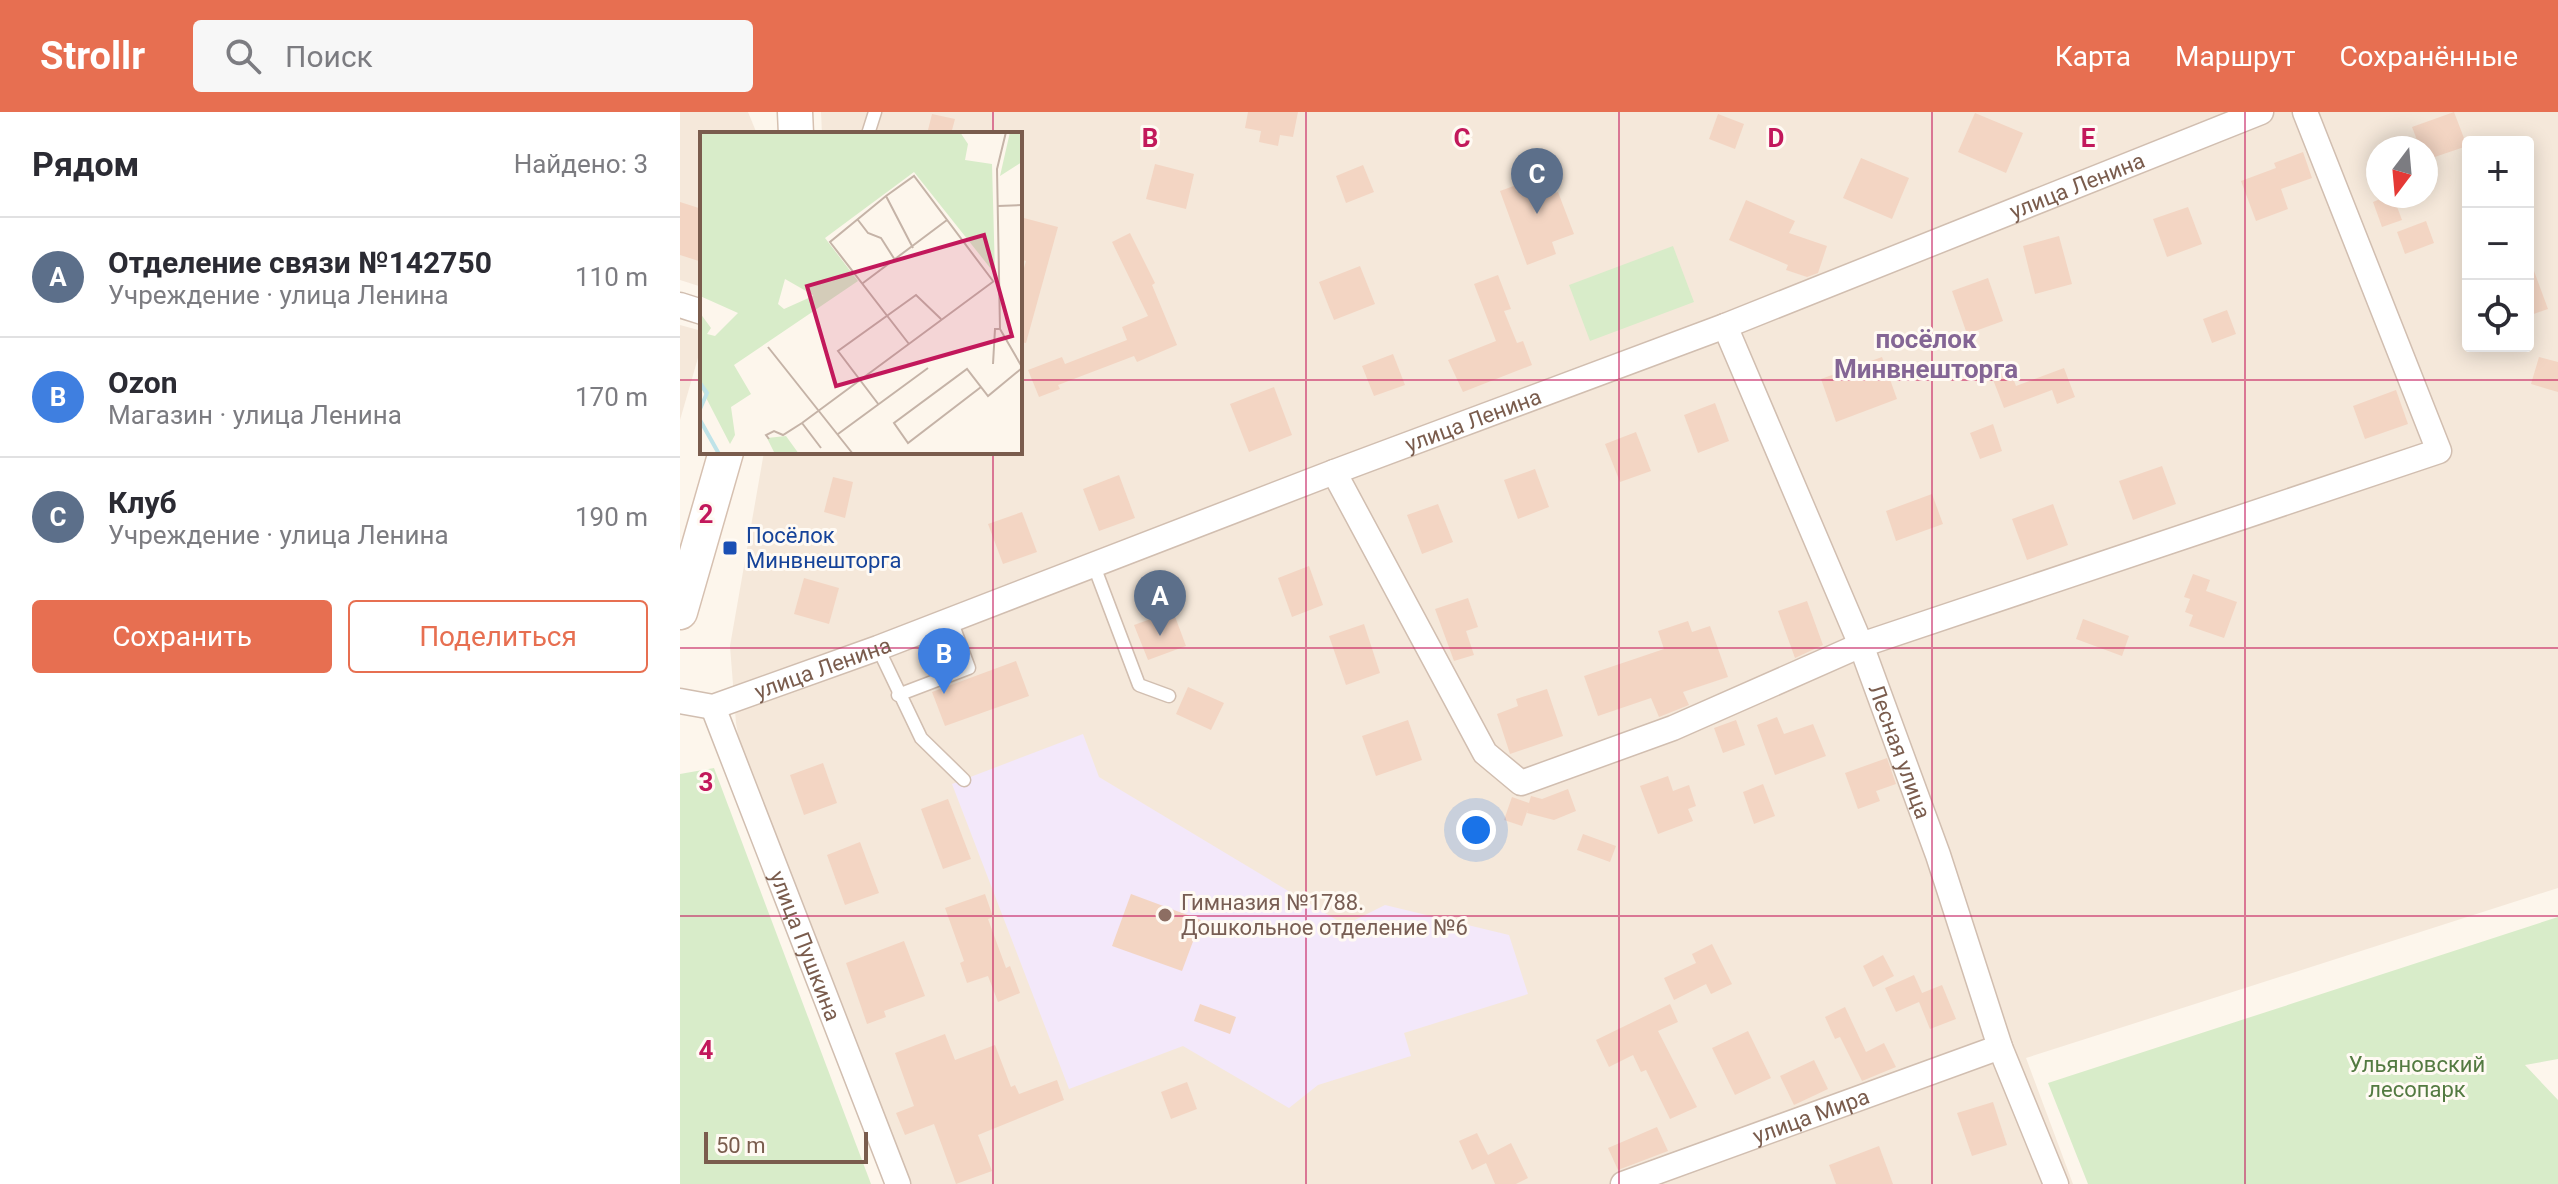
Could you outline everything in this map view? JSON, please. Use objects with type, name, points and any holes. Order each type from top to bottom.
[{"type":"main road","points":[[795,112],[796,132]]},
{"type":"main road","points":[[680,612],[725,454]]},
{"type":"street","name":"улица Ленина","points":[[680,701],[713,707],[878,648],[1334,472],[1725,326],[2261,112]]},
{"type":"street","points":[[1334,472],[1485,753],[1521,783],[1673,728],[1861,645],[2439,451],[2305,112]]},
{"type":"street","points":[[680,305],[700,311]]},
{"type":"street","name":"Лесная улица","points":[[1725,326],[1861,645],[1938,855],[2000,1047],[2056,1184]]},
{"type":"street","name":"улица Пушкина","points":[[713,707],[898,1184]]},
{"type":"street","name":"улица Мира","points":[[1623,1184],[2000,1047]]},
{"type":"lane","points":[[869,132],[875,112]]},
{"type":"lane","points":[[1094,566],[1139,685],[1169,696]]},
{"type":"lane","points":[[898,695],[969,668],[951,620]]},
{"type":"lane","points":[[878,648],[921,738],[964,780]]},
{"type":"shaded area","points":[[680,112],[748,112],[756,132],[700,132],[700,286],[680,280]]},
{"type":"shaded area","name":"посёлок Минвнешторга","points":[[821,112],[2558,112],[2558,888],[2026,1058],[2073,1184],[889,1184],[747,787],[736,723],[730,646],[764,454],[1022,454],[1022,132],[822,132]]},
{"type":"shaded area","points":[[680,325],[700,330],[700,351],[680,420]]},
{"type":"shaded area","name":"Гимназия №1788. Дошкольное отделение №6","points":[[1083,734],[1099,777],[1345,925],[1385,905],[1509,935],[1528,994],[1404,1033],[1411,1056],[1318,1085],[1289,1108],[1183,1046],[1069,1089],[952,784]]},
{"type":"green space","points":[[1673,246],[1694,302],[1590,341],[1569,285]]},
{"type":"green space","points":[[714,768],[871,1184],[680,1184],[680,774]]},
{"type":"green space","name":"Ульяновский лесопарк","points":[[2558,917],[2558,1059],[2525,1065],[2558,1100],[2558,1184],[2088,1184],[2048,1083]]},
{"type":"building","points":[[1248,112],[1298,112],[1293,137],[1280,135],[1278,146],[1259,142],[1261,131],[1245,128]]},
{"type":"building","points":[[2454,112],[2463,136],[2462,148],[2438,156],[2438,136],[2415,136],[2412,127]]},
{"type":"building","points":[[1975,113],[2023,133],[2006,173],[1958,152]]},
{"type":"building","points":[[932,114],[955,119],[952,132],[928,132]]},
{"type":"building","points":[[1718,114],[1744,124],[1735,149],[1709,139]]},
{"type":"building","points":[[2303,152],[2312,178],[2281,189],[2288,209],[2256,221],[2241,181],[2276,168],[2274,163]]},
{"type":"building","points":[[1861,158],[1909,178],[1892,219],[1843,198]]},
{"type":"building","points":[[1155,164],[1194,174],[1186,209],[1146,199]]},
{"type":"building","points":[[1363,165],[1374,192],[1346,203],[1336,176]]},
{"type":"building","points":[[1546,174],[1553,194],[1558,192],[1574,234],[1552,242],[1556,254],[1527,265],[1500,191]]},
{"type":"building","points":[[1746,200],[1795,221],[1789,233],[1827,246],[1818,273],[1807,277],[1786,270],[1788,265],[1729,240]]},
{"type":"building","points":[[680,202],[700,208],[700,261],[680,255]]},
{"type":"building","points":[[2188,207],[2202,244],[2167,257],[2153,219]]},
{"type":"building","points":[[2375,208],[2398,208],[2402,220],[2382,227]]},
{"type":"building","points":[[1022,218],[1058,227],[1026,343],[1022,342],[1022,275],[1026,261],[1022,260]]},
{"type":"building","points":[[2426,221],[2434,243],[2405,254],[2397,232]]},
{"type":"building","points":[[1130,233],[1155,283],[1152,285],[1177,345],[1137,362],[1134,356],[1058,385],[1060,389],[1039,397],[1028,370],[1062,357],[1065,364],[1127,340],[1122,327],[1148,316],[1112,242]]},
{"type":"building","points":[[2059,236],[2072,284],[2035,294],[2023,246]]},
{"type":"building","points":[[1360,266],[1375,304],[1334,320],[1319,282]]},
{"type":"building","points":[[2534,271],[2548,309],[2534,314]]},
{"type":"building","points":[[1498,275],[1511,309],[1504,311],[1517,343],[1523,341],[1532,365],[1463,392],[1448,360],[1496,341],[1474,284]]},
{"type":"building","points":[[1988,278],[2003,321],[1967,334],[1952,291]]},
{"type":"building","points":[[2227,310],[2236,334],[2212,343],[2203,319]]},
{"type":"building","points":[[1393,354],[1405,385],[1374,396],[1362,366]]},
{"type":"building","points":[[1882,357],[1897,399],[1836,422],[1821,379]]},
{"type":"building","points":[[2539,357],[2558,362],[2558,392],[2531,384]]},
{"type":"building","points":[[2064,368],[2075,397],[2057,404],[2052,390],[2004,408],[1992,377],[2010,370],[2016,386]]},
{"type":"building","points":[[1274,387],[1292,435],[1249,452],[1230,404]]},
{"type":"building","points":[[2396,390],[2408,424],[2365,439],[2353,406]]},
{"type":"building","points":[[1715,403],[1729,441],[1698,453],[1684,415]]},
{"type":"building","points":[[1993,424],[2002,451],[1980,459],[1970,433]]},
{"type":"building","points":[[1636,432],[1651,471],[1620,482],[1605,444]]},
{"type":"building","points":[[2162,466],[2176,504],[2133,520],[2119,481]]},
{"type":"building","points":[[1535,469],[1549,507],[1518,519],[1504,480]]},
{"type":"building","points":[[1119,475],[1135,518],[1099,531],[1083,489]]},
{"type":"building","points":[[833,477],[853,482],[845,518],[824,512]]},
{"type":"building","points":[[1932,494],[1943,524],[1896,541],[1886,511]]},
{"type":"building","points":[[1438,504],[1453,542],[1422,554],[1407,515]]},
{"type":"building","points":[[2053,504],[2068,545],[2027,560],[2012,519]]},
{"type":"building","points":[[1022,512],[1037,552],[1003,564],[988,524]]},
{"type":"building","points":[[1309,566],[1323,605],[1292,617],[1278,578]]},
{"type":"building","points":[[2193,574],[2210,580],[2206,591],[2237,602],[2224,638],[2189,626],[2193,615],[2185,612],[2190,599],[2184,597]]},
{"type":"building","points":[[804,578],[839,588],[829,624],[794,614]]},
{"type":"building","points":[[1468,598],[1478,627],[1466,631],[1474,655],[1454,661],[1435,609]]},
{"type":"building","points":[[1807,601],[1823,645],[1795,658],[1778,611]]},
{"type":"building","points":[[1173,611],[1186,646],[1148,660],[1134,625]]},
{"type":"building","points":[[2083,619],[2129,636],[2122,656],[2076,639]]},
{"type":"building","points":[[1688,621],[1692,632],[1710,626],[1728,677],[1683,692],[1689,705],[1659,717],[1651,698],[1598,716],[1584,676],[1664,649],[1658,631]]},
{"type":"building","points":[[1364,624],[1380,673],[1346,685],[1329,636]]},
{"type":"building","points":[[1016,661],[1029,696],[945,726],[932,692]]},
{"type":"building","points":[[1188,687],[1224,703],[1211,730],[1176,714]]},
{"type":"building","points":[[1547,689],[1563,736],[1510,754],[1497,714],[1518,706],[1516,699]]},
{"type":"building","points":[[1777,717],[1784,734],[1813,724],[1826,756],[1775,775],[1757,725]]},
{"type":"building","points":[[1408,720],[1422,760],[1376,776],[1362,736]]},
{"type":"building","points":[[1736,720],[1745,745],[1723,753],[1714,728]]},
{"type":"building","points":[[1887,758],[1896,784],[1876,791],[1880,801],[1858,809],[1845,773]]},
{"type":"building","points":[[823,763],[837,803],[804,815],[790,775]]},
{"type":"building","points":[[1668,776],[1673,791],[1689,785],[1696,806],[1688,809],[1693,821],[1658,834],[1640,786]]},
{"type":"building","points":[[1763,784],[1775,816],[1754,824],[1743,792]]},
{"type":"building","points":[[1568,789],[1576,811],[1554,820],[1527,813],[1528,809],[1522,826],[1504,820],[1512,797],[1529,803],[1531,796],[1542,799]]},
{"type":"building","points":[[948,799],[971,859],[943,869],[921,809]]},
{"type":"building","points":[[1583,834],[1616,846],[1610,862],[1577,850]]},
{"type":"building","points":[[860,842],[879,893],[845,905],[827,855]]},
{"type":"building","points":[[985,894],[993,917],[988,919],[1006,968],[1010,966],[1020,993],[998,1002],[988,976],[967,983],[960,963],[964,961],[945,908]]},
{"type":"building","points":[[1131,894],[1201,920],[1182,971],[1112,946]]},
{"type":"building","points":[[904,941],[925,996],[884,1011],[886,1017],[867,1024],[846,963]]},
{"type":"building","points":[[1712,944],[1732,984],[1711,994],[1706,984],[1674,1000],[1664,978],[1696,963],[1692,954]]},
{"type":"building","points":[[1883,955],[1894,976],[1873,987],[1863,966]]},
{"type":"building","points":[[1914,975],[1922,993],[1942,985],[1956,1019],[1930,1029],[1919,1002],[1896,1012],[1885,988]]},
{"type":"building","points":[[1200,1004],[1236,1017],[1230,1034],[1194,1021]]},
{"type":"building","points":[[1670,1004],[1678,1022],[1658,1031],[1697,1107],[1670,1119],[1646,1070],[1641,1072],[1633,1055],[1609,1067],[1596,1040]]},
{"type":"building","points":[[1845,1007],[1866,1052],[1884,1043],[1896,1067],[1862,1081],[1840,1037],[1835,1039],[1825,1017]]},
{"type":"building","points":[[1748,1031],[1771,1078],[1735,1095],[1712,1048]]},
{"type":"building","points":[[945,1034],[955,1060],[995,1045],[1011,1087],[1015,1085],[1019,1094],[1057,1080],[1064,1100],[978,1135],[992,1171],[956,1184],[934,1124],[905,1135],[896,1113],[914,1106],[895,1053]]},
{"type":"building","points":[[1814,1060],[1828,1089],[1794,1105],[1780,1076]]},
{"type":"building","points":[[1187,1082],[1197,1109],[1171,1119],[1161,1092]]},
{"type":"building","points":[[1993,1102],[2007,1145],[1972,1156],[1957,1113]]},
{"type":"building","points":[[1657,1127],[1668,1151],[1618,1170],[1608,1148]]},
{"type":"building","points":[[1477,1133],[1488,1155],[1511,1143],[1528,1178],[1516,1184],[1495,1184],[1486,1163],[1472,1170],[1459,1141]]},
{"type":"building","points":[[1879,1146],[1893,1184],[1836,1184],[1829,1165]]},
{"type":"place","name":"Клуб","points":[[1537,214]]},
{"type":"place","name":"Посёлок Минвнешторга","points":[[730,548]]},
{"type":"place","name":"Отделение связи №142750","points":[[1160,636]]},
{"type":"place","name":"Ozon","points":[[944,694]]},
{"type":"place","name":"Гимназия №1788. Дошкольное отделение №6","points":[[1165,915]]},
{"type":"district","name":"посёлок Минвнешторга","points":[[1926,354]]}]
